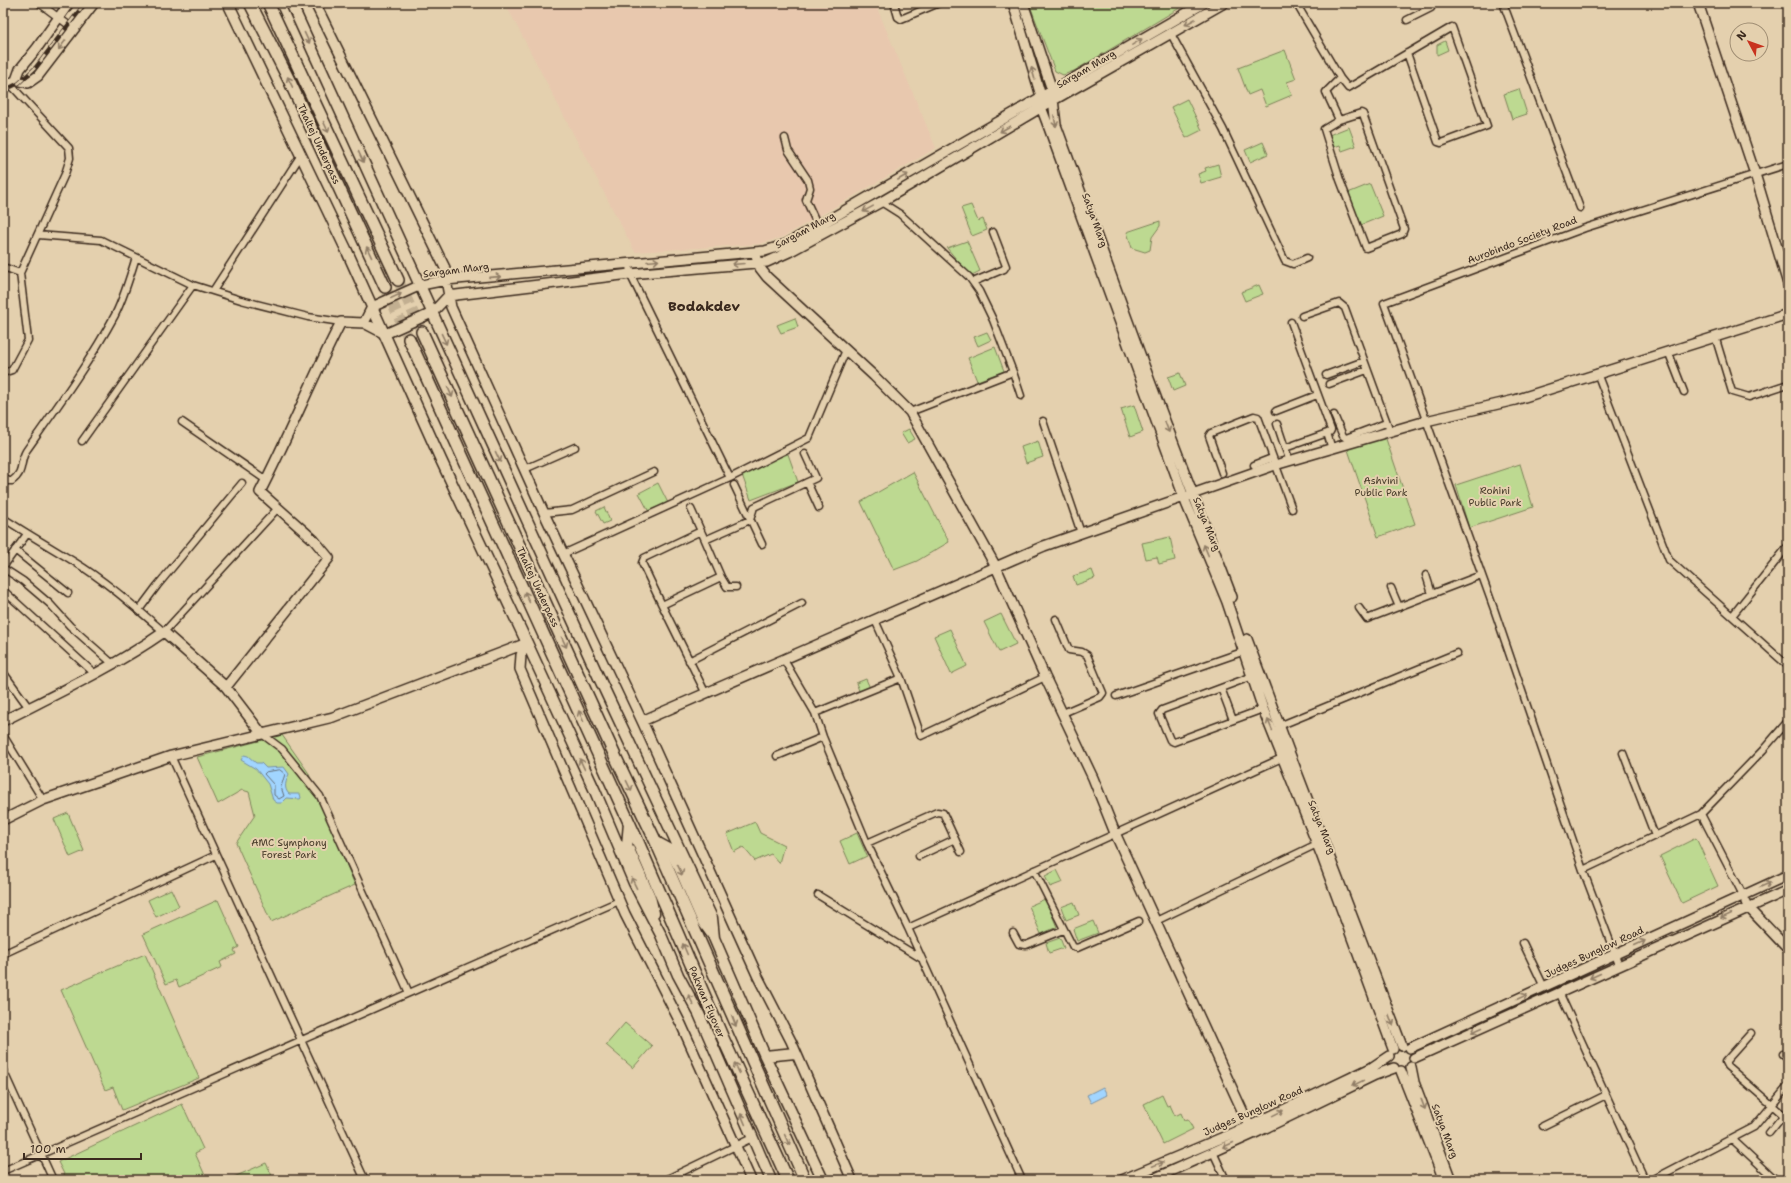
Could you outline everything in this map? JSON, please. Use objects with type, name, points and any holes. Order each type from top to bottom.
[{"type":"highway","name":"Thaltej Underpass","points":[[250,3],[289,80],[385,287]]},
{"type":"highway","name":"Thaltej Underpass","points":[[268,3],[398,280]]},
{"type":"highway","name":"Thaltej Underpass","points":[[422,332],[616,758],[656,842]]},
{"type":"highway","name":"Thaltej Underpass","points":[[409,339],[629,823]]},
{"type":"highway","name":"Pakwan Flyover","points":[[629,823],[722,1036],[788,1180]]},
{"type":"highway","name":"Pakwan Flyover","points":[[656,842],[805,1180]]},
{"type":"main road","points":[[228,3],[385,334],[441,460],[595,791],[634,883],[698,1014],[771,1180]]},
{"type":"main road","points":[[290,3],[421,285],[432,313],[600,680],[712,918],[714,938]]},
{"type":"main road","points":[[629,823],[627,845],[650,897],[658,930]]},
{"type":"main road","points":[[656,842],[669,849],[679,867],[703,922],[714,938],[765,1056],[823,1180]]},
{"type":"main road","points":[[765,1056],[795,1053]]},
{"type":"street","points":[[39,3],[74,29]]},
{"type":"street","points":[[9,84],[69,3]]},
{"type":"street","points":[[9,84],[28,83],[38,76],[94,3]]},
{"type":"street","points":[[315,3],[445,268],[448,296],[452,307],[524,470],[642,721],[758,977],[791,1041],[852,1180]]},
{"type":"street","points":[[894,3],[898,17],[901,18],[935,4]]},
{"type":"street","name":"Satya Marg","points":[[1013,3],[1041,96],[1042,107],[1188,495],[1245,651],[1263,709],[1286,756],[1349,918],[1391,1053]]},
{"type":"street","name":"Satya Marg","points":[[1023,3],[1052,90],[1052,101],[1056,125],[1151,384],[1188,495],[1279,726],[1286,756],[1317,844],[1406,1047]]},
{"type":"street","name":"Sargam Marg","points":[[372,308],[421,285],[446,280],[765,251],[787,244],[1204,3]]},
{"type":"street","name":"Sargam Marg","points":[[448,296],[630,274],[767,262],[789,252],[881,202],[1052,101],[1224,3]]},
{"type":"street","points":[[1296,3],[1340,78],[1346,87],[1350,88],[1407,53],[1451,27],[1453,28],[1487,126],[1441,143],[1438,142],[1407,53]]},
{"type":"street","points":[[1407,20],[1431,8],[1428,3]]},
{"type":"street","points":[[1503,3],[1580,208]]},
{"type":"street","points":[[1698,3],[1755,174],[1788,284]]},
{"type":"street","points":[[1171,34],[1223,129],[1285,261],[1293,264],[1307,258]]},
{"type":"street","points":[[1339,120],[1326,92],[1340,78]]},
{"type":"street","points":[[3,373],[12,370],[28,340],[20,273],[69,166],[70,158],[69,148],[9,84]]},
{"type":"street","points":[[1360,113],[1363,114],[1404,229],[1402,234],[1366,248],[1350,209],[1324,130],[1325,127],[1339,120],[1360,113]]},
{"type":"street","points":[[785,138],[788,150],[808,180],[810,188],[806,200],[818,226]]},
{"type":"street","points":[[213,291],[301,155]]},
{"type":"street","name":"Aurobindo Society Road","points":[[1426,420],[1384,303],[1585,228],[1788,164]]},
{"type":"street","points":[[881,202],[900,214],[973,282],[980,291],[993,320],[1022,396]]},
{"type":"street","points":[[973,282],[1004,269],[1006,266],[994,232]]},
{"type":"street","points":[[38,235],[101,240],[193,284],[213,291],[308,318],[364,324],[385,334],[432,313],[448,296]]},
{"type":"street","points":[[755,252],[757,262],[767,277],[874,376],[910,412],[996,567],[1045,677],[1093,778],[1115,833],[1252,1130]]},
{"type":"street","points":[[3,476],[8,481],[12,481],[16,478],[23,466],[23,457],[26,451],[76,380],[115,314],[123,296],[136,257]]},
{"type":"street","points":[[629,264],[630,274],[730,478]]},
{"type":"street","points":[[3,267],[20,273]]},
{"type":"street","points":[[82,441],[193,284]]},
{"type":"street","points":[[1302,316],[1339,303],[1345,308],[1388,427]]},
{"type":"street","points":[[364,324],[372,308]]},
{"type":"street","points":[[1254,465],[1290,461],[1332,448],[1388,427],[1515,400],[1788,314]]},
{"type":"street","points":[[226,687],[329,558],[314,540],[260,492],[341,322]]},
{"type":"street","points":[[1285,448],[1327,434],[1331,430],[1291,322]]},
{"type":"street","points":[[1715,336],[1732,392],[1749,397],[1788,384]]},
{"type":"street","points":[[563,554],[730,478],[809,438],[846,350]]},
{"type":"street","points":[[1668,351],[1684,392]]},
{"type":"street","points":[[1326,375],[1364,361]]},
{"type":"street","points":[[1329,384],[1367,370]]},
{"type":"street","points":[[910,412],[1013,372]]},
{"type":"street","points":[[1597,373],[1669,560],[1788,666]]},
{"type":"street","points":[[1276,411],[1317,395]]},
{"type":"street","points":[[1334,414],[1343,436],[1346,438],[1357,438]]},
{"type":"street","points":[[1222,473],[1209,436],[1211,433],[1254,416],[1258,417],[1292,509]]},
{"type":"street","points":[[1426,420],[1583,870],[1619,965]]},
{"type":"street","points":[[1043,421],[1081,533]]},
{"type":"street","points":[[182,422],[266,480]]},
{"type":"street","points":[[1277,424],[1290,461]]},
{"type":"street","points":[[1327,434],[1332,448]]},
{"type":"street","points":[[524,470],[575,447]]},
{"type":"street","points":[[705,540],[750,520],[754,507],[816,478],[805,454]]},
{"type":"street","points":[[642,721],[1044,546],[1188,495],[1274,462]]},
{"type":"street","points":[[544,513],[572,510],[654,472]]},
{"type":"street","points":[[806,482],[819,508]]},
{"type":"street","points":[[139,610],[242,483]]},
{"type":"street","points":[[734,485],[762,544]]},
{"type":"street","points":[[3,721],[95,674],[143,647],[164,632],[278,508]]},
{"type":"street","points":[[691,510],[721,577],[727,587],[736,587]]},
{"type":"street","points":[[4,520],[74,561],[120,594],[226,687],[262,734],[282,749],[320,796],[409,993]]},
{"type":"street","points":[[701,531],[644,558],[642,563],[706,694]]},
{"type":"street","points":[[27,534],[3,567],[23,581],[50,604],[70,626],[113,664]]},
{"type":"street","points":[[1732,616],[1788,546]]},
{"type":"street","points":[[15,550],[68,593]]},
{"type":"street","points":[[1426,575],[1432,594]]},
{"type":"street","points":[[1359,608],[1367,620],[1481,575]]},
{"type":"street","points":[[662,605],[721,577]]},
{"type":"street","points":[[1392,588],[1399,607]]},
{"type":"street","points":[[3,590],[95,674]]},
{"type":"street","points":[[689,661],[802,603]]},
{"type":"street","points":[[1056,619],[1069,650],[1082,652],[1087,655],[1103,694],[1100,697],[1063,713]]},
{"type":"street","points":[[875,620],[901,678],[921,736],[1045,677]]},
{"type":"street","points":[[3,820],[43,800],[171,756],[333,717],[527,642]]},
{"type":"street","points":[[527,642],[521,655],[520,668],[619,901],[680,1024],[751,1180]]},
{"type":"street","points":[[1116,696],[1245,651]]},
{"type":"street","points":[[1279,726],[1457,653]]},
{"type":"street","points":[[784,660],[816,713],[824,737],[867,843],[908,928],[1022,1180]]},
{"type":"street","points":[[3,672],[29,708]]},
{"type":"street","points":[[1253,676],[1162,710],[1159,714],[1170,740],[1174,742],[1263,709]]},
{"type":"street","points":[[816,713],[901,678]]},
{"type":"street","points":[[1221,688],[1233,720]]},
{"type":"street","points":[[1583,870],[1701,814],[1763,750],[1788,721]]},
{"type":"street","points":[[3,735],[43,800]]},
{"type":"street","points":[[777,756],[824,737]]},
{"type":"street","points":[[1623,752],[1655,836]]},
{"type":"street","points":[[171,756],[365,1180]]},
{"type":"street","points":[[908,928],[1286,756]]},
{"type":"street","points":[[867,843],[937,812],[942,814],[961,852]]},
{"type":"street","points":[[1701,814],[1748,907],[1788,949]]},
{"type":"street","points":[[919,856],[955,839]]},
{"type":"street","points":[[1156,922],[1317,844]]},
{"type":"street","points":[[3,954],[216,855]]},
{"type":"street","points":[[1034,870],[1070,944],[1077,948],[1139,921]]},
{"type":"street","name":"Judges Bunglow Road","points":[[1406,1047],[1544,987],[1788,875]]},
{"type":"street","points":[[1414,1058],[1406,1047],[1391,1053],[1390,1063],[1398,1070],[1411,1067],[1414,1058],[1788,890]]},
{"type":"street","points":[[818,894],[922,959]]},
{"type":"street","points":[[3,1171],[619,901]]},
{"type":"street","points":[[1013,933],[1019,944],[1026,945],[1063,930]]},
{"type":"street","points":[[1523,943],[1544,987]]},
{"type":"street","points":[[1559,992],[1645,1180]]},
{"type":"street","points":[[1751,1033],[1724,1062],[1786,1118],[1769,1133]]},
{"type":"street","name":"Judges Bunglow Road","points":[[1151,1180],[1213,1152],[1371,1068],[1391,1053]]},
{"type":"street","points":[[1782,1054],[1788,1058]]},
{"type":"street","name":"Satya Marg","points":[[1411,1067],[1414,1082],[1451,1180]]},
{"type":"street","points":[[3,1070],[53,1180]]},
{"type":"street","name":"Satya Marg","points":[[1398,1070],[1444,1180]]},
{"type":"street","name":"Judges Bunglow Road","points":[[1122,1180],[1252,1130],[1375,1075],[1398,1070]]},
{"type":"street","points":[[1652,1180],[1754,1127],[1788,1086]]},
{"type":"street","points":[[1543,1126],[1606,1095]]},
{"type":"street","points":[[665,1180],[752,1138]]},
{"type":"street","points":[[1732,1138],[1776,1180]]},
{"type":"street","points":[[1213,1152],[1226,1180]]},
{"type":"shaded area","points":[[505,3],[875,3],[936,148],[783,237],[759,244],[635,252]]},
{"type":"green space","points":[[1029,3],[1188,3],[1074,71],[1063,75],[1055,71]]},
{"type":"green space","points":[[1445,41],[1448,50],[1437,55],[1437,45]]},
{"type":"green space","points":[[1285,50],[1296,79],[1287,82],[1292,95],[1266,106],[1260,90],[1248,95],[1238,68]]},
{"type":"green space","points":[[1519,89],[1527,114],[1512,119],[1504,94]]},
{"type":"green space","points":[[1187,99],[1202,130],[1186,138],[1171,107]]},
{"type":"green space","points":[[1349,127],[1356,146],[1342,151],[1340,145],[1334,147],[1329,135]]},
{"type":"green space","points":[[1263,142],[1268,154],[1250,162],[1245,150]]},
{"type":"green space","points":[[1218,164],[1221,177],[1201,183],[1198,174],[1206,171],[1205,168]]},
{"type":"green space","points":[[1370,184],[1383,216],[1361,225],[1348,193]]},
{"type":"green space","points":[[971,205],[978,221],[983,219],[987,230],[972,236],[961,208]]},
{"type":"green space","points":[[1160,221],[1160,226],[1152,237],[1150,250],[1145,252],[1132,248],[1127,232]]},
{"type":"green space","points":[[967,241],[980,271],[970,276],[947,248]]},
{"type":"green space","points":[[1259,285],[1263,294],[1245,301],[1241,292]]},
{"type":"green space","points":[[795,318],[798,327],[781,333],[777,325]]},
{"type":"green space","points":[[987,332],[991,340],[978,346],[974,337]]},
{"type":"green space","points":[[995,347],[1004,371],[977,381],[968,358]]},
{"type":"green space","points":[[1180,373],[1185,386],[1173,391],[1168,377]]},
{"type":"green space","points":[[1134,405],[1143,432],[1130,437],[1121,409]]},
{"type":"green space","points":[[909,429],[915,439],[907,443],[901,433]]},
{"type":"green space","name":"Ashvini Public Park","points":[[1385,436],[1415,524],[1378,537],[1347,447]]},
{"type":"green space","points":[[1038,441],[1043,457],[1026,463],[1021,447]]},
{"type":"green space","points":[[788,454],[798,482],[751,500],[741,472]]},
{"type":"green space","name":"Rohini Public Park","points":[[1520,464],[1533,507],[1469,528],[1456,485]]},
{"type":"green space","points":[[913,472],[949,542],[917,561],[894,570],[861,502]]},
{"type":"green space","points":[[658,483],[668,503],[649,512],[639,493]]},
{"type":"green space","points":[[604,507],[610,521],[603,524],[596,511]]},
{"type":"green space","points":[[1170,537],[1175,560],[1159,564],[1157,557],[1146,559],[1142,543]]},
{"type":"green space","points":[[1092,570],[1095,578],[1076,585],[1073,576]]},
{"type":"green space","points":[[1001,614],[1016,644],[999,652],[984,622]]},
{"type":"green space","points":[[950,629],[967,666],[951,674],[934,636]]},
{"type":"green space","points":[[866,679],[870,688],[860,693],[856,683]]},
{"type":"green space","name":"AMC Symphony Forest Park","points":[[282,735],[308,772],[355,885],[271,922],[236,843],[255,815],[249,792],[242,790],[218,804],[197,757]]},
{"type":"green space","points":[[68,813],[84,851],[70,857],[54,819]]},
{"type":"green space","points":[[755,822],[760,833],[784,845],[779,863],[771,854],[755,861],[743,847],[734,852],[727,834]]},
{"type":"green space","points":[[857,833],[867,856],[850,864],[840,841]]},
{"type":"green space","points":[[1696,838],[1718,886],[1682,903],[1660,856]]},
{"type":"green space","points":[[1057,870],[1063,882],[1050,887],[1045,876]]},
{"type":"green space","points":[[171,889],[179,906],[156,917],[148,900]]},
{"type":"green space","points":[[1045,899],[1057,927],[1041,934],[1029,906]]},
{"type":"green space","points":[[218,900],[239,947],[234,950],[236,954],[220,962],[222,967],[179,987],[176,980],[166,984],[143,934]]},
{"type":"green space","points":[[1074,902],[1079,915],[1066,920],[1061,907]]},
{"type":"green space","points":[[1093,921],[1098,933],[1077,941],[1073,929]]},
{"type":"green space","points":[[1060,938],[1064,948],[1049,953],[1046,943]]},
{"type":"green space","points":[[145,954],[199,1078],[122,1110],[113,1087],[105,1090],[61,990]]},
{"type":"green space","points":[[625,1023],[652,1046],[633,1068],[606,1045]]},
{"type":"green space","points":[[1162,1095],[1167,1106],[1170,1105],[1175,1116],[1181,1113],[1184,1120],[1188,1119],[1193,1129],[1163,1144],[1144,1104]]},
{"type":"green space","points":[[182,1104],[203,1149],[195,1153],[207,1180],[67,1180],[58,1162]]},
{"type":"green space","points":[[266,1163],[274,1180],[227,1180]]},
{"type":"water","points":[[244,755],[248,756],[256,763],[261,763],[266,768],[284,767],[289,774],[286,784],[287,792],[289,794],[300,794],[301,798],[287,798],[282,803],[277,803],[273,800],[268,784],[256,769],[241,760]]},
{"type":"water","points":[[1103,1087],[1107,1095],[1091,1103],[1087,1095]]},
{"type":"tunnel","points":[[398,280],[422,332]]},
{"type":"tunnel","points":[[385,287],[409,339]]},
{"type":"railway","points":[[3,91],[19,83],[36,67],[85,3]]},
{"type":"district","name":"Bodakdev","points":[[704,306]]}]
